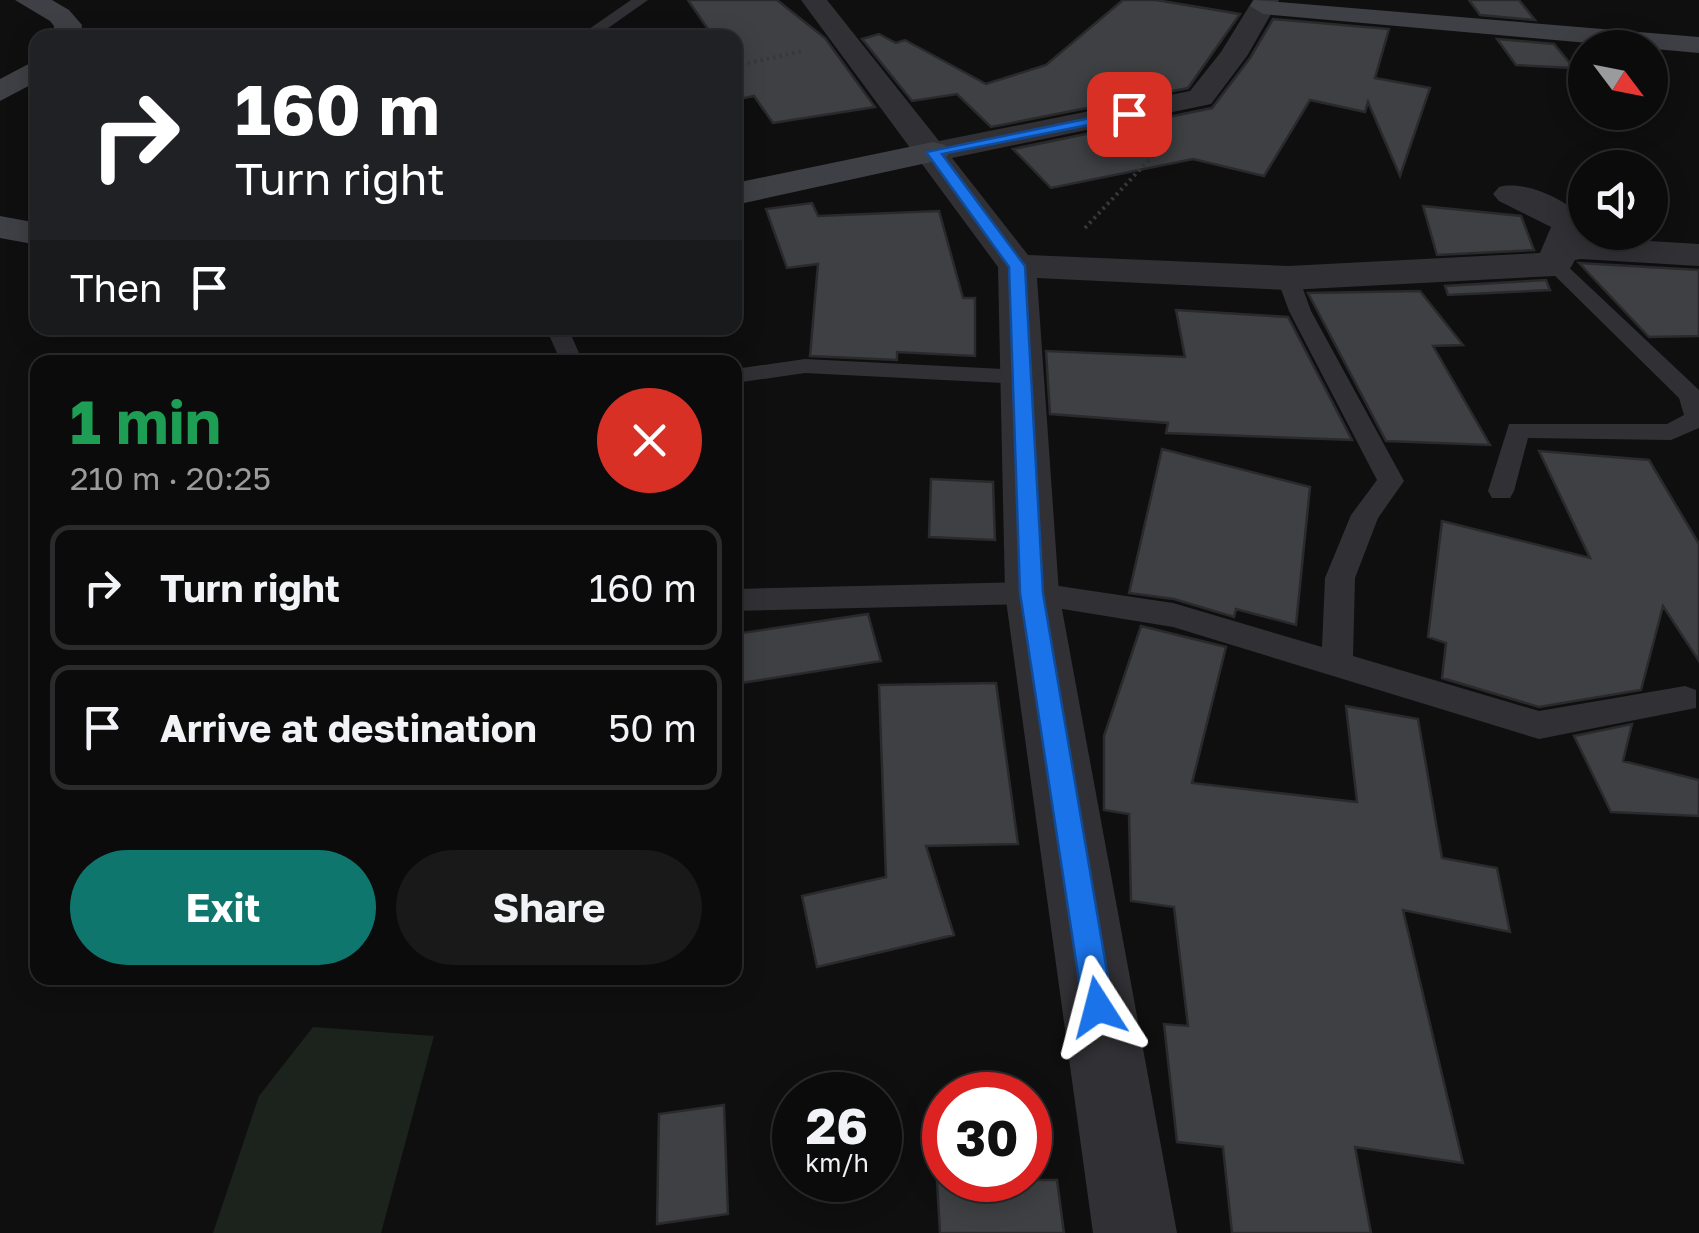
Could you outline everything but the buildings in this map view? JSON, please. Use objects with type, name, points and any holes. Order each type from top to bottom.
[{"type":"street","points":[[28,0],[53,8],[68,24],[68,30]]},
{"type":"street","points":[[814,0],[933,152],[1033,267],[1288,278],[1557,258],[1581,248],[1699,254]]},
{"type":"street","points":[[742,193],[1200,98],[1233,56],[1264,3],[1699,46]]},
{"type":"street","points":[[0,92],[30,73]]},
{"type":"street","points":[[1511,194],[1558,214],[1570,225],[1557,258]]},
{"type":"street","points":[[0,227],[30,233]]},
{"type":"street","points":[[1033,267],[1022,377],[1032,593],[1134,1233]]},
{"type":"lane","points":[[595,30],[642,0]]},
{"type":"lane","points":[[1501,491],[1518,430],[1671,432],[1698,418],[1690,394],[1557,258]]},
{"type":"lane","points":[[1288,278],[1300,310],[1392,481],[1365,516],[1340,578],[1337,664]]},
{"type":"lane","points":[[742,375],[805,366],[1022,377]]},
{"type":"lane","points":[[742,600],[1032,593],[1173,615],[1539,726],[1685,699]]},
{"type":"path","points":[[742,64],[848,41]]},
{"type":"path","points":[[1033,267],[1159,150],[1200,98]]},
{"type":"shaded area","points":[[313,1027],[434,1036],[381,1233],[213,1233],[259,1096]]},
{"type":"route","points":[[1098,1007],[1032,593],[1017,266],[933,152],[1129,114]]}]
